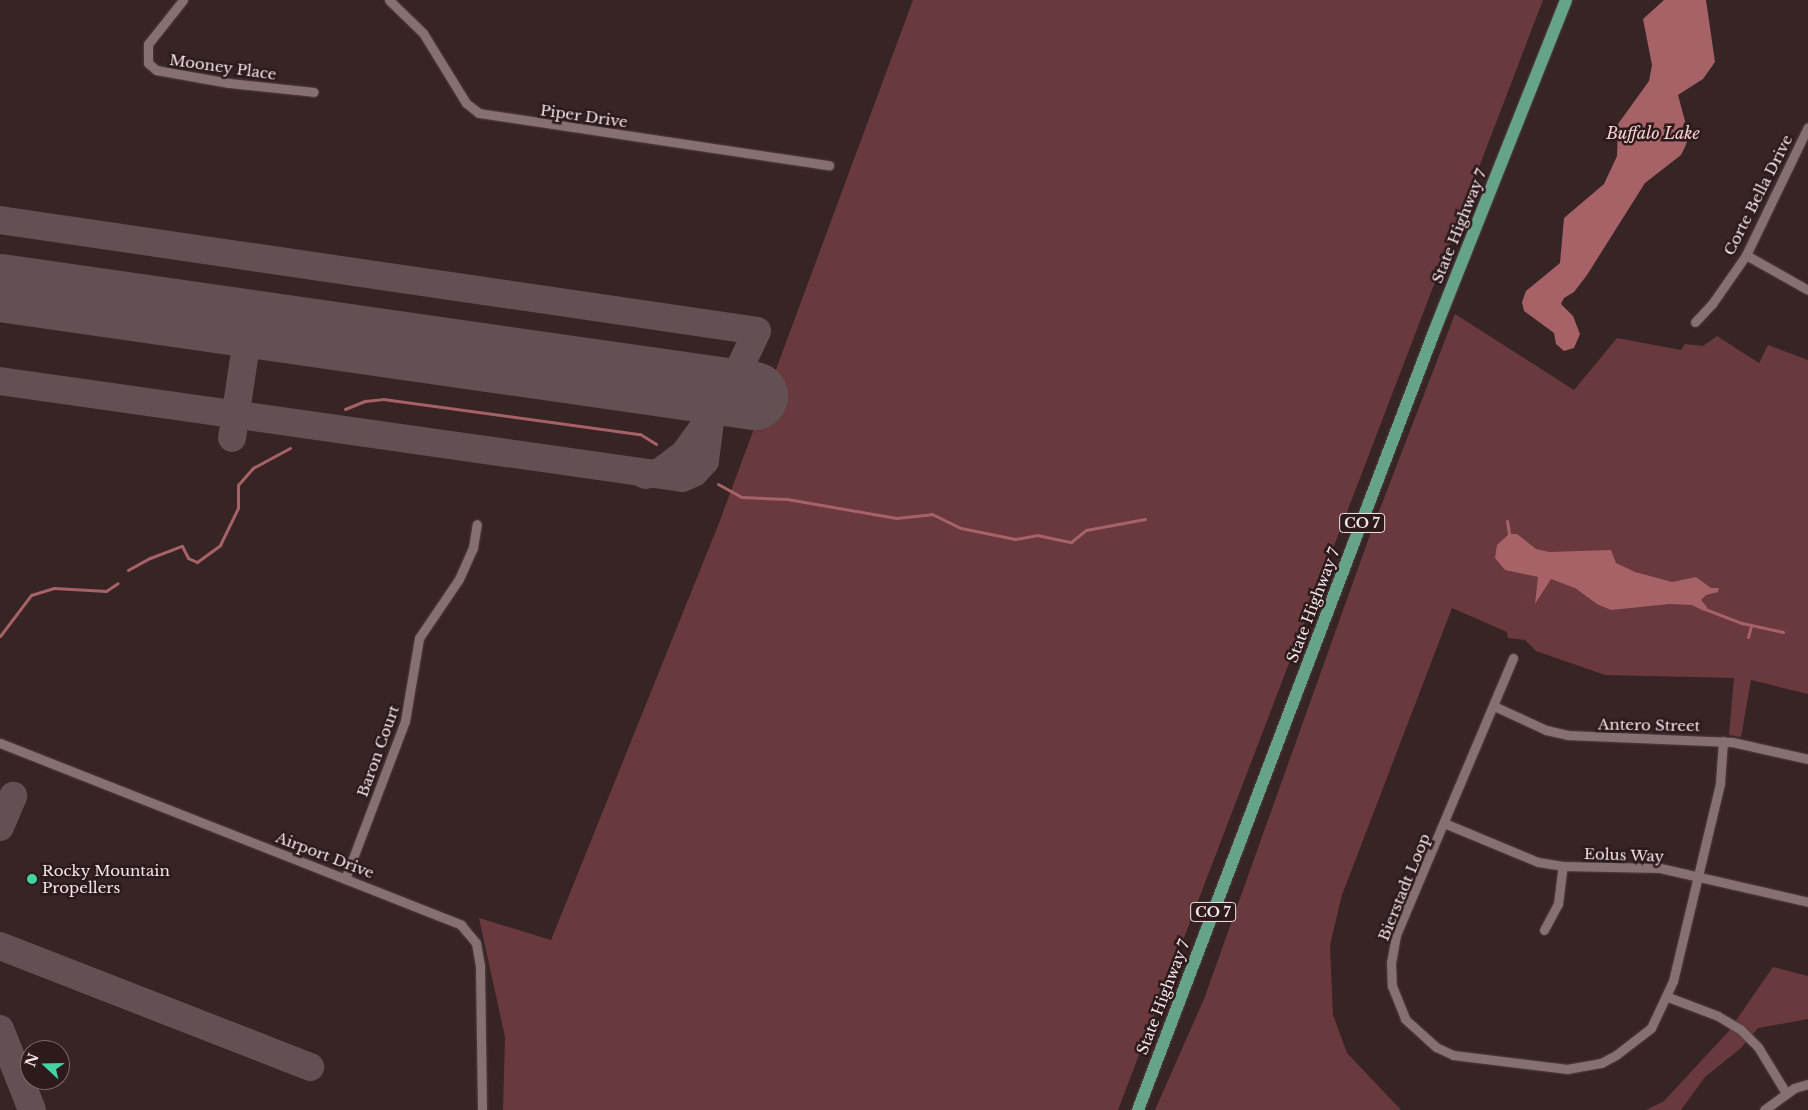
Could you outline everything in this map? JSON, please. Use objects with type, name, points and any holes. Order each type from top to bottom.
[{"type":"main road","name":"State Highway 7","points":[[1138,1110],[1431,342],[1566,0]]},
{"type":"street","name":"Mooney Place","points":[[183,0],[148,44],[148,63],[156,70],[225,83],[314,92]]},
{"type":"street","name":"Piper Drive","points":[[389,0],[423,34],[466,103],[479,113],[829,165]]},
{"type":"street","name":"Corte Bella Drive","points":[[1694,322],[1712,304],[1746,255],[1804,146],[1808,127]]},
{"type":"street","points":[[1746,255],[1808,290]]},
{"type":"street","name":"Baron Court","points":[[345,879],[406,721],[419,638],[459,579],[473,548],[477,524]]},
{"type":"street","name":"Bierstadt Loop","points":[[1513,658],[1396,935],[1391,962],[1392,986],[1405,1019],[1436,1047],[1453,1055],[1548,1068],[1584,1066],[1601,1063],[1632,1046],[1651,1028],[1668,997],[1699,876],[1720,783],[1723,741]]},
{"type":"street","name":"Antero Street","points":[[1494,706],[1546,730],[1568,735],[1723,741],[1808,759]]},
{"type":"street","name":"Airport Drive","points":[[0,743],[455,922],[476,943],[481,976],[482,1110]]},
{"type":"street","name":"Eolus Way","points":[[1444,823],[1517,854],[1563,866],[1660,868],[1808,902]]},
{"type":"street","points":[[1544,930],[1558,904],[1563,866]]},
{"type":"street","points":[[1668,997],[1718,1016],[1740,1029],[1758,1047],[1786,1093]]},
{"type":"street","points":[[1764,1110],[1786,1093],[1808,1084]]},
{"type":"shaded area","points":[[913,0],[1543,0],[1118,1110],[503,1110],[505,1037],[479,918],[551,940],[719,523]]},
{"type":"shaded area","points":[[1455,314],[1574,390],[1617,338],[1681,350],[1685,344],[1703,346],[1717,336],[1759,363],[1768,345],[1808,360],[1808,694],[1751,680],[1741,737],[1729,735],[1734,678],[1605,675],[1536,651],[1525,640],[1508,638],[1507,632],[1452,608],[1342,895],[1330,945],[1333,1015],[1347,1053],[1401,1110],[1155,1110],[1204,999],[1371,532]]},
{"type":"shaded area","points":[[1773,967],[1808,976],[1808,1019],[1758,1028],[1741,1048],[1705,1077],[1681,1110],[1646,1110],[1664,1101],[1728,1032]]},
{"type":"water","name":"Buffalo Lake","points":[[1664,0],[1706,0],[1715,62],[1703,79],[1678,95],[1689,136],[1681,155],[1645,183],[1587,275],[1574,292],[1564,298],[1561,304],[1573,316],[1580,334],[1574,348],[1564,351],[1556,344],[1554,333],[1524,311],[1522,302],[1526,291],[1560,263],[1564,218],[1604,184],[1617,156],[1618,124],[1649,81],[1652,65],[1643,19]]},
{"type":"water","points":[[1509,534],[1517,534],[1536,549],[1549,552],[1611,550],[1616,563],[1635,572],[1672,582],[1696,577],[1711,588],[1719,588],[1718,592],[1706,595],[1701,600],[1707,607],[1704,611],[1692,605],[1670,604],[1611,610],[1597,604],[1575,588],[1551,579],[1535,604],[1538,577],[1505,570],[1495,558],[1497,545]]},
{"type":"waterway","points":[[345,409],[365,401],[383,399],[640,434],[656,444]]},
{"type":"waterway","points":[[128,570],[150,558],[182,546],[188,558],[197,562],[220,545],[238,508],[238,485],[253,468],[290,448]]},
{"type":"waterway","points":[[718,484],[741,497],[787,499],[896,518],[932,514],[961,528],[1015,539],[1037,535],[1071,542],[1086,530],[1145,519]]},
{"type":"waterway","points":[[1507,521],[1509,534]]},
{"type":"waterway","points":[[0,636],[31,595],[54,588],[106,591],[118,583]]},
{"type":"waterway","points":[[1705,609],[1742,623],[1783,632]]},
{"type":"waterway","points":[[1748,637],[1751,626]]},
{"type":"taxiway","points":[[0,220],[757,331],[728,393]]},
{"type":"taxiway","points":[[232,438],[249,325]]},
{"type":"taxiway","points":[[0,381],[682,478],[694,473],[705,461],[714,391]]},
{"type":"taxiway","points":[[645,475],[660,472],[684,454],[708,421]]},
{"type":"taxiway","points":[[0,827],[13,796]]},
{"type":"taxiway","points":[[0,946],[310,1067]]},
{"type":"taxiway","points":[[0,1029],[32,1110]]},
{"type":"runway","points":[[0,288],[754,396]]},
{"type":"place","name":"Rocky Mountain Propellers","points":[[32,879]]}]
